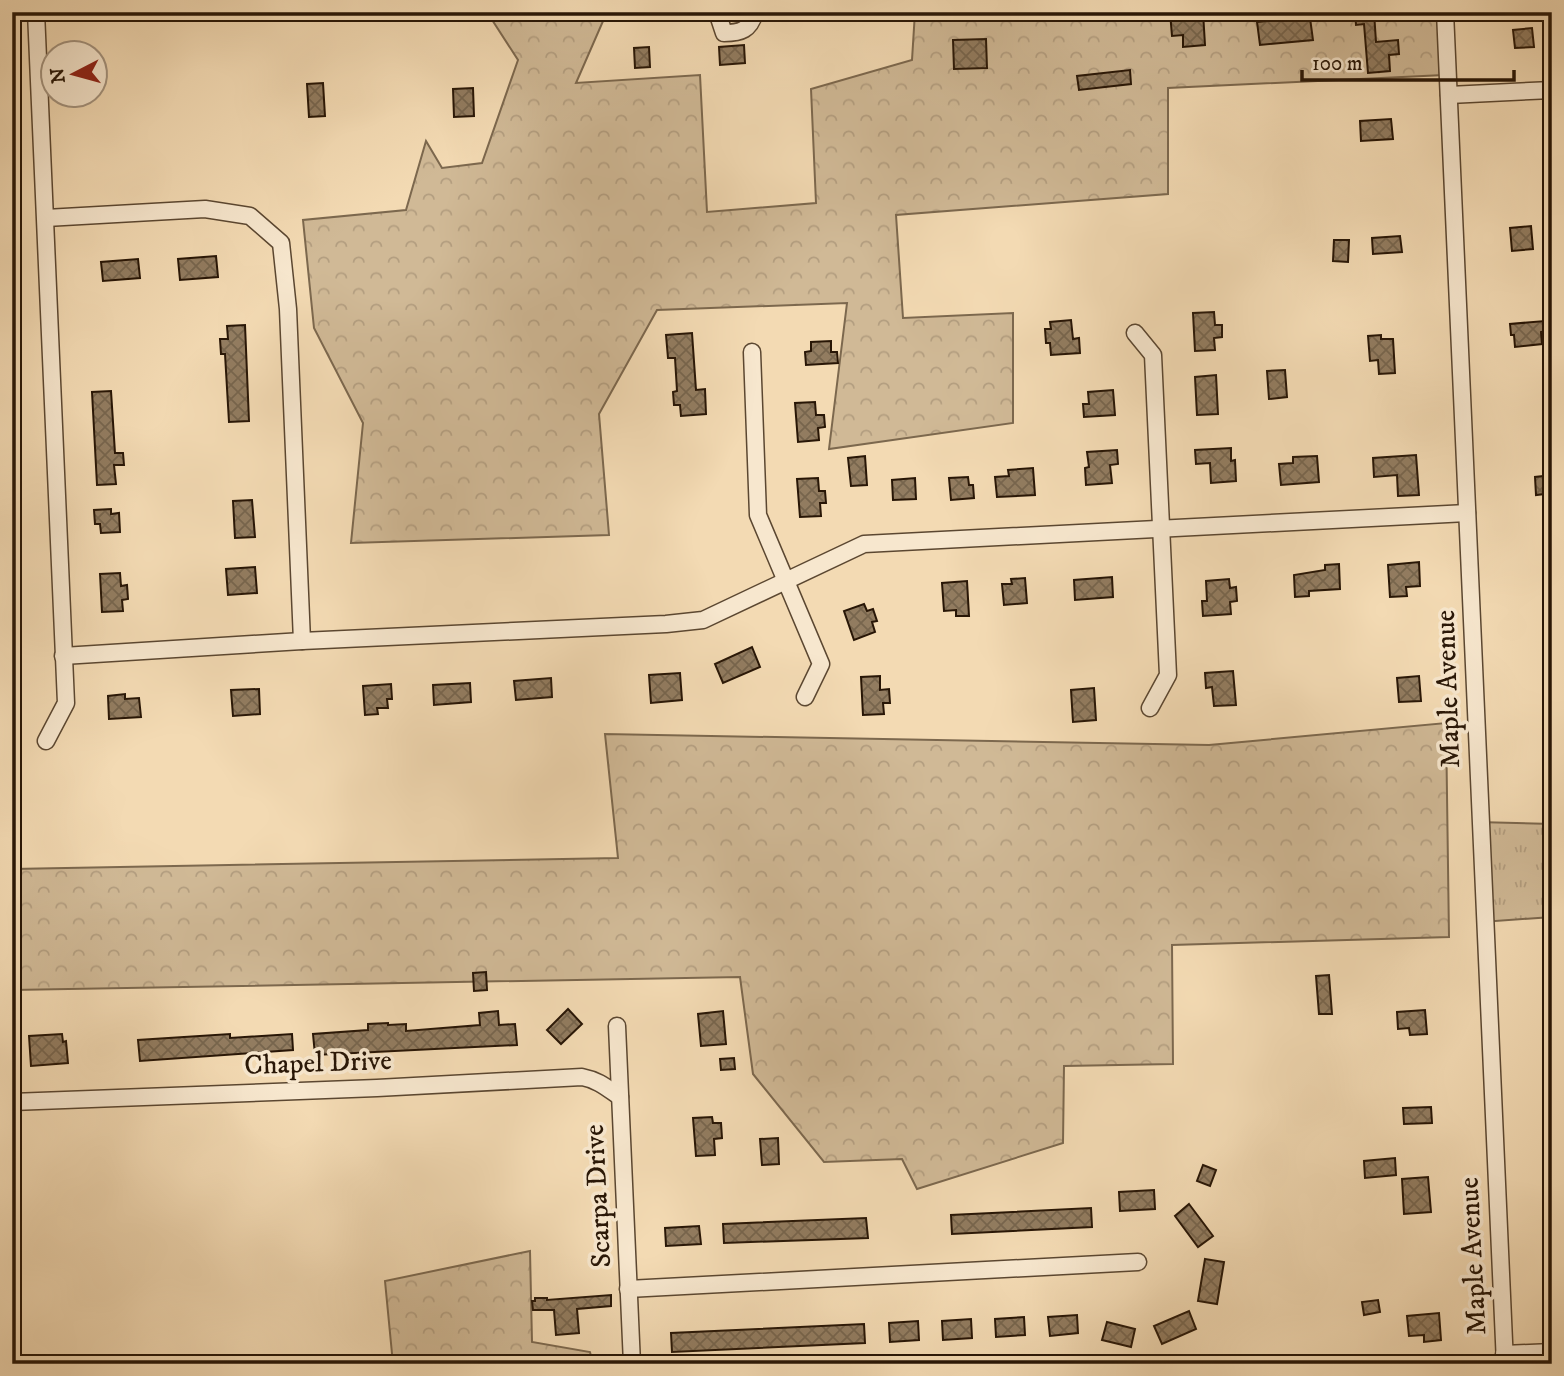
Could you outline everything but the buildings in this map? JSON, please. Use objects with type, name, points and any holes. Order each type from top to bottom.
[{"type":"street","points":[[36,12],[66,704],[46,741]]},
{"type":"street","points":[[717,12],[724,33],[739,33],[749,27],[755,12]]},
{"type":"street","name":"Maple Avenue","points":[[1445,12],[1504,1359]]},
{"type":"street","points":[[1449,95],[1552,90]]},
{"type":"street","points":[[46,218],[205,209],[250,216],[281,243],[288,309],[302,641]]},
{"type":"street","points":[[1135,333],[1153,355],[1168,675],[1150,708]]},
{"type":"street","points":[[752,352],[758,515],[821,664],[805,697]]},
{"type":"street","points":[[63,656],[703,620],[864,544],[1467,513]]},
{"type":"street","name":"Scarpa Drive","points":[[617,1026],[632,1364]]},
{"type":"street","name":"Chapel Drive","points":[[12,1102],[582,1077],[594,1079],[620,1097]]},
{"type":"street","points":[[628,1289],[1138,1262]]},
{"type":"street","points":[[1504,1359],[1552,1352]]},
{"type":"green space","points":[[487,12],[607,12],[576,83],[700,75],[707,212],[816,203],[811,89],[912,60],[915,12],[1442,12],[1444,75],[1168,88],[1168,194],[896,215],[903,318],[1013,313],[1013,423],[829,449],[847,303],[657,310],[599,414],[609,535],[351,543],[363,423],[314,328],[303,220],[406,210],[426,141],[442,168],[482,163],[518,60]]},
{"type":"green space","points":[[1446,723],[1449,937],[1172,945],[1173,1064],[1064,1066],[1063,1143],[917,1189],[902,1159],[824,1162],[753,1074],[740,977],[12,990],[12,869],[618,858],[605,734],[1209,745]]},
{"type":"green space","points":[[1477,822],[1552,824],[1552,917],[1482,922]]},
{"type":"green space","points":[[530,1251],[532,1342],[590,1352],[593,1364],[393,1364],[385,1281]]}]
